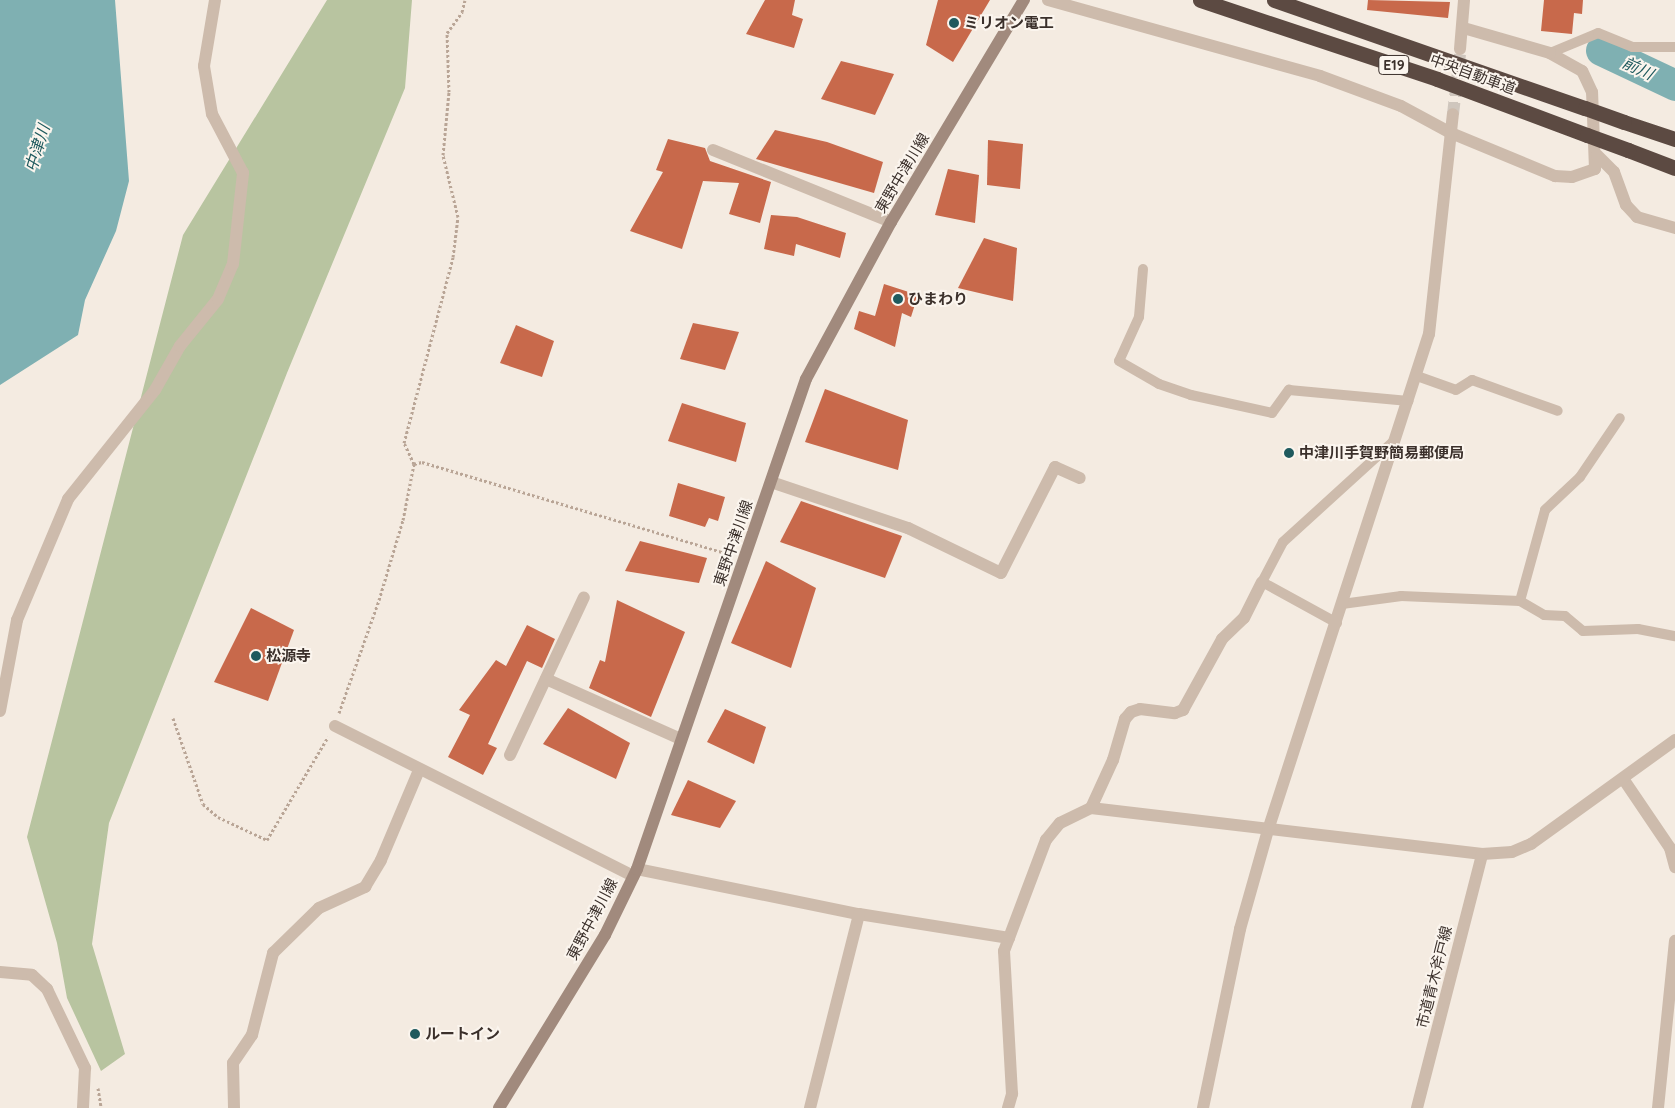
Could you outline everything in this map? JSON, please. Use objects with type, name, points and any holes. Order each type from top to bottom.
[{"type":"highway","name":"中央自動車道","points":[[1200,0],[1437,79],[1675,168]]},
{"type":"highway","name":"中央自動車道","points":[[1274,0],[1675,140]]},
{"type":"main road","name":"東野中津川線","points":[[499,1108],[605,935],[635,872],[806,379],[891,222],[1024,0]]},
{"type":"street","points":[[0,711],[17,620],[68,499],[155,390],[180,346],[218,300],[233,264],[243,173],[212,114],[204,66],[215,0]]},
{"type":"street","points":[[1048,0],[1286,65],[1401,106],[1451,133],[1555,176],[1586,174],[1595,169],[1597,155],[1592,92],[1588,79],[1572,62],[1550,53],[1464,28]]},
{"type":"street","points":[[1460,50],[1464,28],[1464,0]]},
{"type":"street","points":[[1203,1108],[1240,929],[1268,830],[1394,441],[1417,376],[1429,334],[1453,114]]},
{"type":"street","points":[[713,150],[891,222]]},
{"type":"street","points":[[1597,155],[1614,172],[1626,205],[1637,217],[1675,228]]},
{"type":"street","points":[[771,482],[908,528],[1001,573],[1055,467],[1080,478]]},
{"type":"street","points":[[1090,808],[1113,760],[1120,730],[1131,712],[1140,709],[1175,713],[1184,710],[1222,640],[1244,618],[1262,582]]},
{"type":"street","points":[[510,755],[584,597]]},
{"type":"street","points":[[546,679],[681,739]]},
{"type":"street","points":[[335,726],[419,770],[635,872],[859,914],[1009,938]]},
{"type":"street","points":[[1008,1108],[1012,1094],[1004,952],[1046,840],[1060,823],[1090,808],[1482,854],[1512,852],[1531,844],[1624,780],[1675,740]]},
{"type":"street","points":[[234,1108],[233,1063],[252,1036],[272,953],[319,908],[365,887],[381,860],[419,770]]},
{"type":"street","points":[[1624,780],[1670,848],[1675,867]]},
{"type":"street","name":"市道青木斧戸線","points":[[1417,1108],[1482,854]]},
{"type":"street","points":[[810,1108],[859,914]]},
{"type":"street","points":[[1658,1108],[1675,941]]},
{"type":"street","points":[[0,972],[32,975],[47,989],[85,1068],[83,1108]]},
{"type":"lane","points":[[1550,53],[1598,33],[1632,47],[1675,47]]},
{"type":"lane","points":[[1143,269],[1139,317],[1119,360],[1159,384],[1190,395],[1272,413],[1288,390],[1408,401]]},
{"type":"lane","points":[[1417,376],[1456,390],[1472,380],[1558,411]]},
{"type":"lane","points":[[1520,601],[1545,510],[1580,477],[1620,418]]},
{"type":"lane","points":[[1336,623],[1262,582],[1283,542],[1394,441]]},
{"type":"lane","points":[[1342,604],[1400,596],[1520,601],[1544,615],[1565,616],[1583,631],[1638,629],[1675,636]]},
{"type":"path","points":[[173,718],[203,804],[218,817],[267,840],[335,726],[380,600],[403,520],[414,464],[404,443],[458,234],[454,194],[443,154],[449,92],[447,33],[462,12],[465,0]]},
{"type":"path","points":[[414,464],[422,462],[745,559]]},
{"type":"green space","points":[[327,0],[412,0],[405,88],[287,373],[109,823],[92,944],[125,1054],[101,1071],[67,998],[57,943],[27,837],[183,235]]},
{"type":"water","name":"中津川","points":[[0,0],[115,0],[129,181],[116,231],[85,300],[78,335],[0,385]]},
{"type":"building","points":[[765,0],[795,0],[792,15],[803,19],[794,48],[746,34]]},
{"type":"building","name":"ミリオン電工","points":[[938,0],[990,0],[953,62],[926,45]]},
{"type":"building","points":[[1368,0],[1450,2],[1448,18],[1367,10]]},
{"type":"building","points":[[1544,0],[1583,0],[1582,14],[1574,13],[1572,34],[1541,31]]},
{"type":"building","points":[[841,61],[894,74],[875,115],[821,99]]},
{"type":"building","points":[[775,130],[827,142],[883,162],[874,193],[756,159]]},
{"type":"building","points":[[668,139],[705,148],[710,161],[771,182],[760,223],[729,214],[739,183],[703,181],[682,249],[630,231],[663,172],[656,170]]},
{"type":"building","points":[[988,140],[1023,144],[1020,189],[987,185]]},
{"type":"building","points":[[948,169],[979,175],[975,223],[935,215]]},
{"type":"building","points":[[771,215],[797,217],[846,233],[840,258],[796,244],[794,256],[764,249]]},
{"type":"building","points":[[984,238],[1017,248],[1013,301],[958,288]]},
{"type":"building","points":[[884,284],[918,295],[911,317],[902,313],[895,347],[854,329],[859,311],[875,316]]},
{"type":"building","points":[[693,323],[739,332],[725,370],[680,359]]},
{"type":"building","points":[[516,325],[554,341],[542,377],[500,363]]},
{"type":"building","points":[[825,389],[908,420],[898,470],[805,442]]},
{"type":"building","points":[[682,403],[746,423],[736,462],[668,441]]},
{"type":"building","points":[[678,483],[725,497],[718,521],[709,518],[705,527],[669,516]]},
{"type":"building","points":[[801,501],[902,536],[885,578],[780,542]]},
{"type":"building","points":[[640,541],[707,558],[699,583],[625,571]]},
{"type":"building","points":[[766,561],[816,588],[791,668],[731,643]]},
{"type":"building","points":[[617,600],[685,632],[651,717],[589,688],[600,660],[605,662]]},
{"type":"building","name":"松源寺","points":[[251,608],[294,630],[268,701],[214,682]]},
{"type":"building","points":[[527,625],[555,639],[542,668],[527,661],[488,744],[497,748],[483,775],[448,757],[470,715],[459,710],[496,660],[506,666]]},
{"type":"building","points":[[568,708],[630,743],[616,779],[543,744]]},
{"type":"building","points":[[725,709],[766,727],[754,764],[707,742]]},
{"type":"building","points":[[688,780],[736,801],[720,828],[671,815]]},
{"type":"waterway","name":"前川","points":[[1601,50],[1675,85]]},
{"type":"tunnel","points":[[1453,114],[1460,54]]},
{"type":"place","name":"ミリオン電工","points":[[954,23]]},
{"type":"place","name":"ひまわり","points":[[898,299]]},
{"type":"place","name":"中津川手賀野簡易郵便局","points":[[1289,453]]},
{"type":"place","name":"松源寺","points":[[256,656]]},
{"type":"place","name":"ルートイン","points":[[415,1034]]}]
